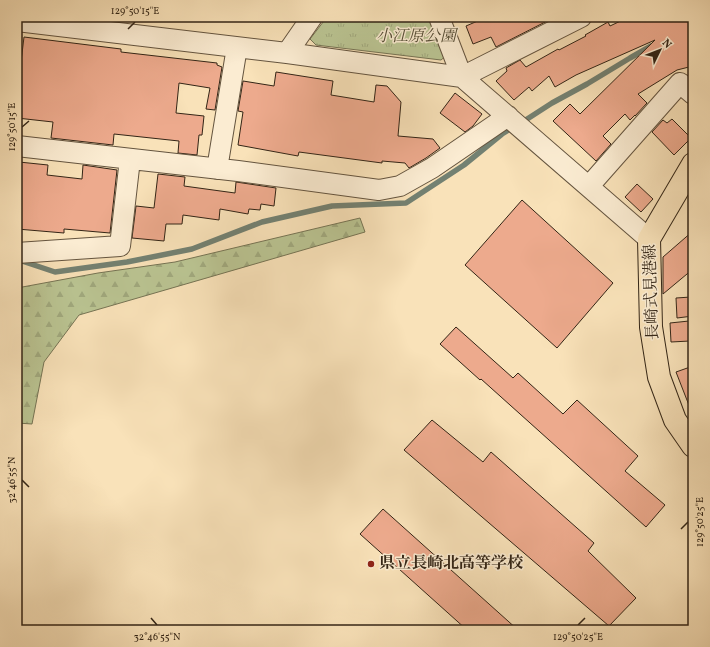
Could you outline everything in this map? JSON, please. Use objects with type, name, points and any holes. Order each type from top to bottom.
[{"type":"main road","name":"長崎式見港線","points":[[693,164],[649,238],[650,327],[659,376],[675,420],[693,446]]},
{"type":"street","points":[[287,53],[312,17]]},
{"type":"street","points":[[439,17],[462,77],[649,238]]},
{"type":"street","points":[[17,21],[61,21],[237,47],[462,77],[569,20]]},
{"type":"street","points":[[217,169],[237,47]]},
{"type":"street","points":[[589,186],[680,83],[693,94]]},
{"type":"street","points":[[17,146],[217,169],[379,190],[400,186],[432,168],[508,116]]},
{"type":"street","points":[[17,253],[120,246],[130,159]]},
{"type":"green space","name":"小江原公園","points":[[327,17],[430,17],[447,55],[441,60],[316,45],[310,39]]},
{"type":"green space","points":[[360,218],[365,232],[79,315],[44,362],[32,424],[17,423],[17,288],[98,273],[175,262]]},
{"type":"building","points":[[487,17],[555,17],[496,47],[491,37],[473,44],[466,26]]},
{"type":"building","points":[[629,17],[693,17],[693,66],[677,70],[638,94],[647,103],[630,120],[625,114],[603,136],[611,144],[596,161],[553,121],[570,104],[580,114],[655,40],[576,75],[555,87],[549,76],[532,91],[529,87],[514,100],[496,81],[507,71],[506,68],[520,60],[526,67],[558,49],[559,50],[586,36],[585,35],[608,22],[610,26]]},
{"type":"building","points":[[24,37],[121,49],[121,52],[217,63],[217,65],[222,67],[215,110],[206,109],[210,88],[179,83],[176,113],[204,116],[202,135],[199,135],[197,155],[178,153],[179,141],[114,134],[113,145],[51,138],[53,122],[17,118],[17,70],[20,70]]},
{"type":"building","points":[[276,72],[333,81],[331,95],[374,102],[376,85],[387,86],[401,102],[398,136],[433,139],[440,148],[409,168],[405,163],[382,161],[382,163],[299,152],[298,156],[238,145],[243,112],[238,111],[243,81],[274,86]]},
{"type":"building","points":[[455,93],[482,114],[473,126],[465,132],[440,113]]},
{"type":"building","points":[[672,119],[691,138],[674,155],[652,132],[663,120],[667,123]]},
{"type":"building","points":[[19,162],[48,165],[47,175],[82,179],[83,165],[117,170],[110,233],[64,229],[64,233],[17,229],[17,167],[19,167]]},
{"type":"building","points":[[158,174],[185,177],[184,186],[235,193],[236,182],[276,188],[274,206],[261,204],[260,210],[249,209],[248,214],[220,209],[219,220],[183,215],[182,224],[166,224],[164,241],[132,238],[136,206],[154,208]]},
{"type":"building","points":[[637,184],[653,199],[641,212],[625,197]]},
{"type":"building","points":[[522,200],[613,283],[557,348],[465,265]]},
{"type":"building","points":[[693,231],[693,269],[663,294],[663,257]]},
{"type":"building","points":[[691,297],[693,316],[677,318],[676,298]]},
{"type":"building","points":[[689,321],[690,341],[671,342],[670,323]]},
{"type":"building","points":[[456,327],[513,378],[518,373],[563,414],[577,400],[638,456],[625,471],[665,505],[646,527],[440,344]]},
{"type":"building","points":[[693,366],[693,413],[692,413],[676,372]]},
{"type":"building","points":[[432,420],[483,462],[491,452],[594,543],[588,551],[636,598],[609,626],[404,450]]},
{"type":"building","points":[[383,509],[518,630],[467,630],[360,534]]},
{"type":"waterway","points":[[521,123],[552,103],[651,46]]},
{"type":"waterway","points":[[19,260],[55,272],[127,262],[192,249],[262,222],[332,206],[406,203],[464,165],[502,134],[513,127]]},
{"type":"place","name":"県立長崎北高等学校","points":[[371,564]]}]
